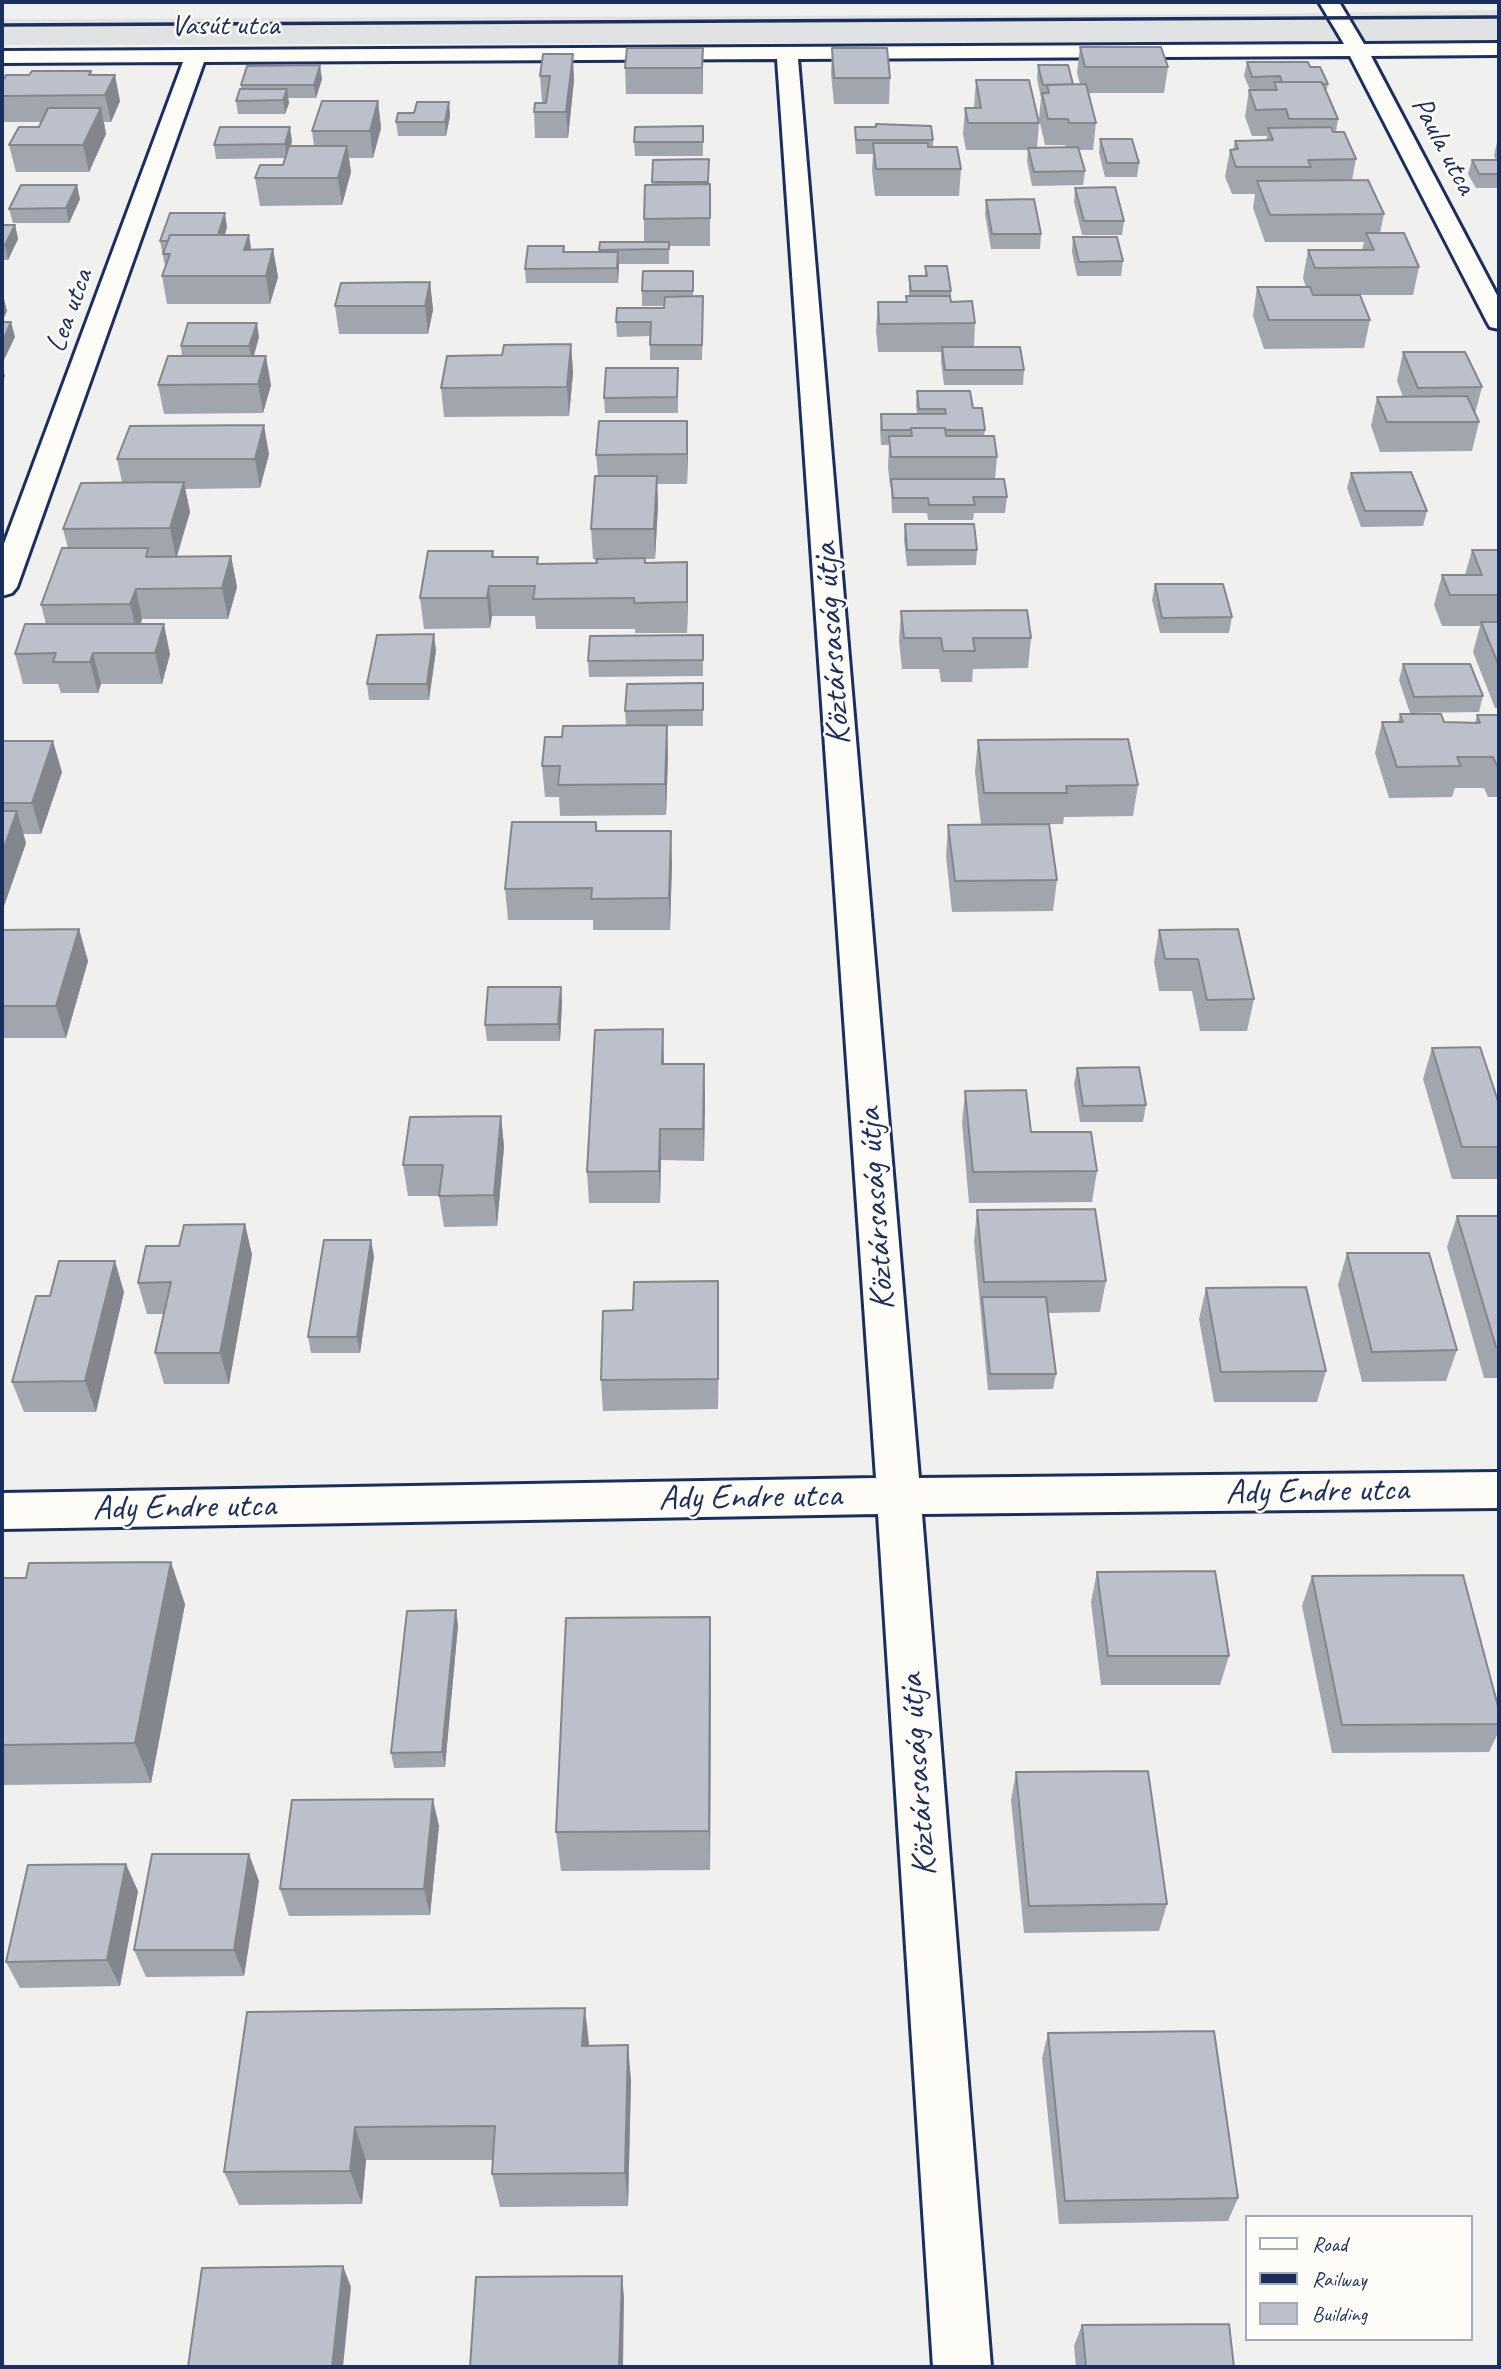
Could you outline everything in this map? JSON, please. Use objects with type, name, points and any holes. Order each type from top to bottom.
[{"type":"street","name":"Paula utca","points":[[1329,2],[1357,49],[1499,322]]},
{"type":"street","name":"Vasút utca","points":[[2,57],[1499,49]]},
{"type":"street","name":"Köztársaság útja","points":[[787,52],[899,1496],[962,2367]]},
{"type":"street","name":"Lea utca","points":[[2,587],[196,56]]},
{"type":"street","name":"Ady Endre utca","points":[[2,1511],[899,1496],[1499,1490]]},
{"type":"shaded area","points":[[1499,10],[1499,41],[2,45],[2,19],[1261,14]]},
{"type":"building","points":[[1080,47],[1161,47],[1168,67],[1085,67]]},
{"type":"building","points":[[627,48],[703,48],[702,68],[625,68]]},
{"type":"building","points":[[832,48],[887,48],[890,78],[834,78]]},
{"type":"building","points":[[543,54],[573,54],[566,112],[534,112],[535,103],[546,103],[550,76],[540,76]]},
{"type":"building","points":[[1247,62],[1308,62],[1310,67],[1320,67],[1328,84],[1282,82],[1280,76],[1252,77]]},
{"type":"building","points":[[320,65],[314,85],[241,85],[247,66]]},
{"type":"building","points":[[1038,65],[1068,65],[1073,84],[1043,85]]},
{"type":"building","points":[[32,71],[91,71],[89,75],[115,75],[105,95],[2,96],[2,82],[6,75],[29,75]]},
{"type":"building","points":[[976,80],[1029,80],[1039,123],[968,123],[965,108],[981,108]]},
{"type":"building","points":[[1274,82],[1322,82],[1338,119],[1289,119],[1286,109],[1256,110],[1249,90],[1277,90]]},
{"type":"building","points":[[1086,84],[1096,123],[1069,123],[1068,119],[1048,119],[1042,93],[1049,93],[1047,85]]},
{"type":"building","points":[[240,89],[287,89],[283,100],[236,101]]},
{"type":"building","points":[[322,101],[378,101],[370,131],[312,131]]},
{"type":"building","points":[[417,102],[449,102],[445,122],[396,122],[398,113],[414,113]]},
{"type":"building","points":[[48,108],[101,108],[83,145],[9,145],[19,127],[39,127]]},
{"type":"building","points":[[876,124],[931,126],[933,140],[856,140],[855,127],[876,127]]},
{"type":"building","points":[[703,126],[703,142],[634,142],[635,127]]},
{"type":"building","points":[[220,127],[290,127],[285,144],[214,145]]},
{"type":"building","points":[[1331,127],[1333,132],[1344,132],[1356,159],[1308,160],[1311,167],[1236,167],[1230,150],[1238,149],[1235,141],[1273,140],[1268,128]]},
{"type":"building","points":[[1100,139],[1132,139],[1139,163],[1107,163]]},
{"type":"building","points":[[873,143],[928,143],[928,147],[957,147],[961,169],[876,169]]},
{"type":"building","points":[[289,146],[347,146],[338,178],[255,178],[260,165],[283,165]]},
{"type":"building","points":[[1078,147],[1085,171],[1034,172],[1028,148]]},
{"type":"building","points":[[709,159],[708,182],[652,182],[653,160]]},
{"type":"building","points":[[1472,160],[1499,160],[1499,174],[1479,174]]},
{"type":"building","points":[[1368,180],[1384,214],[1270,215],[1257,181]]},
{"type":"building","points":[[710,184],[710,218],[644,219],[645,185]]},
{"type":"building","points":[[21,185],[77,185],[66,208],[9,209]]},
{"type":"building","points":[[1115,187],[1124,221],[1084,221],[1075,188]]},
{"type":"building","points":[[1034,199],[1041,234],[992,234],[986,200]]},
{"type":"building","points":[[170,213],[225,213],[218,235],[170,235],[168,241],[160,241]]},
{"type":"building","points":[[2,225],[15,225],[5,245],[2,245]]},
{"type":"building","points":[[1366,233],[1404,233],[1419,267],[1315,268],[1308,250],[1374,250]]},
{"type":"building","points":[[170,235],[249,235],[244,250],[273,249],[266,276],[162,276],[170,254],[163,254]]},
{"type":"building","points":[[1073,237],[1117,237],[1123,261],[1079,262]]},
{"type":"building","points":[[600,242],[669,242],[669,249],[599,250]]},
{"type":"building","points":[[528,246],[564,246],[563,252],[618,252],[617,268],[525,269]]},
{"type":"building","points":[[925,266],[947,266],[951,291],[911,291],[909,276],[927,276]]},
{"type":"building","points":[[643,271],[693,271],[693,291],[642,291]]},
{"type":"building","points":[[430,282],[425,306],[335,306],[341,283]]},
{"type":"building","points":[[1257,287],[1310,287],[1313,295],[1360,295],[1370,320],[1269,320]]},
{"type":"building","points":[[703,296],[702,345],[650,345],[651,322],[616,322],[617,308],[664,308],[665,297]]},
{"type":"building","points":[[906,296],[950,296],[951,302],[972,301],[975,323],[879,324],[878,302],[907,302]]},
{"type":"building","points":[[2,322],[11,322],[2,343]]},
{"type":"building","points":[[188,323],[257,323],[249,346],[181,346]]},
{"type":"building","points":[[571,344],[567,387],[441,388],[447,356],[502,355],[504,345]]},
{"type":"building","points":[[942,347],[1020,347],[1024,370],[945,370]]},
{"type":"building","points":[[1403,352],[1465,352],[1482,387],[1418,388]]},
{"type":"building","points":[[168,356],[266,356],[258,384],[158,385]]},
{"type":"building","points":[[606,368],[678,368],[677,397],[604,398]]},
{"type":"building","points":[[917,391],[970,391],[973,408],[982,408],[985,430],[882,430],[881,414],[946,414],[945,409],[919,409]]},
{"type":"building","points":[[1467,396],[1479,422],[1387,422],[1377,397]]},
{"type":"building","points":[[599,421],[687,421],[687,454],[596,455]]},
{"type":"building","points":[[264,425],[255,459],[117,459],[130,426]]},
{"type":"building","points":[[911,428],[945,428],[946,436],[994,436],[997,457],[891,457],[889,436],[912,436]]},
{"type":"building","points":[[1411,472],[1427,511],[1365,511],[1351,473]]},
{"type":"building","points":[[595,476],[657,476],[654,529],[591,529]]},
{"type":"building","points":[[891,479],[1004,479],[1007,497],[973,497],[975,505],[929,505],[928,498],[893,498]]},
{"type":"building","points":[[184,482],[170,528],[63,529],[81,483]]},
{"type":"building","points":[[905,524],[974,524],[977,550],[907,550]]},
{"type":"building","points":[[62,548],[148,548],[146,557],[231,556],[222,588],[136,589],[130,604],[41,605]]},
{"type":"building","points":[[1472,550],[1499,550],[1499,595],[1450,595],[1442,575],[1482,575]]},
{"type":"building","points":[[428,551],[493,551],[492,557],[538,557],[537,564],[597,563],[596,559],[645,558],[645,563],[687,562],[687,602],[634,603],[634,598],[533,599],[535,586],[489,586],[487,598],[420,598]]},
{"type":"building","points":[[1155,584],[1223,584],[1232,617],[1162,618]]},
{"type":"building","points":[[1027,610],[1031,638],[973,638],[975,651],[943,651],[941,638],[904,638],[901,611]]},
{"type":"building","points":[[1481,622],[1499,622],[1499,666]]},
{"type":"building","points":[[25,624],[164,624],[155,653],[93,653],[90,662],[53,662],[56,653],[15,654]]},
{"type":"building","points":[[434,634],[427,684],[367,684],[377,635]]},
{"type":"building","points":[[703,635],[703,660],[588,661],[590,636]]},
{"type":"building","points":[[1403,664],[1470,664],[1483,696],[1414,697]]},
{"type":"building","points":[[703,683],[703,710],[625,711],[627,684]]},
{"type":"building","points":[[1400,714],[1441,714],[1444,722],[1480,723],[1477,715],[1499,715],[1499,766],[1493,757],[1457,757],[1461,766],[1397,767],[1382,722],[1403,722]]},
{"type":"building","points":[[667,725],[665,784],[558,785],[560,766],[542,766],[545,737],[562,737],[563,726]]},
{"type":"building","points":[[1128,739],[1138,785],[1066,786],[1067,793],[984,793],[978,740]]},
{"type":"building","points":[[2,741],[53,741],[32,803],[2,803]]},
{"type":"building","points":[[2,811],[17,811],[2,853]]},
{"type":"building","points":[[512,822],[596,822],[596,831],[671,831],[669,898],[591,899],[592,888],[505,889]]},
{"type":"building","points":[[1049,824],[1057,880],[955,881],[948,825]]},
{"type":"building","points":[[79,929],[56,1006],[2,1006],[2,930]]},
{"type":"building","points":[[1238,929],[1254,999],[1207,1000],[1198,959],[1165,959],[1159,930]]},
{"type":"building","points":[[488,987],[561,987],[558,1024],[485,1025]]},
{"type":"building","points":[[663,1029],[662,1064],[704,1064],[703,1129],[660,1129],[659,1171],[587,1172],[595,1030]]},
{"type":"building","points":[[1480,1047],[1499,1104],[1499,1147],[1462,1147],[1432,1048]]},
{"type":"building","points":[[1139,1067],[1146,1105],[1083,1106],[1077,1068]]},
{"type":"building","points":[[1026,1090],[1031,1132],[1091,1132],[1097,1171],[973,1172],[965,1091]]},
{"type":"building","points":[[501,1116],[494,1195],[439,1196],[443,1165],[403,1165],[410,1117]]},
{"type":"building","points":[[1095,1209],[1106,1281],[984,1282],[977,1210]]},
{"type":"building","points":[[1457,1216],[1499,1216],[1499,1347],[1496,1347]]},
{"type":"building","points":[[245,1224],[220,1353],[155,1353],[171,1282],[138,1283],[146,1246],[179,1246],[184,1225]]},
{"type":"building","points":[[324,1240],[371,1240],[357,1337],[308,1337]]},
{"type":"building","points":[[1347,1253],[1429,1253],[1457,1350],[1372,1352]]},
{"type":"building","points":[[59,1261],[115,1261],[85,1381],[12,1382],[36,1296],[50,1296]]},
{"type":"building","points":[[718,1281],[718,1379],[601,1380],[603,1311],[633,1310],[634,1282]]},
{"type":"building","points":[[1306,1287],[1326,1371],[1221,1372],[1206,1288]]},
{"type":"building","points":[[982,1297],[1046,1297],[1056,1374],[990,1374]]},
{"type":"building","points":[[171,1562],[135,1743],[2,1745],[2,1578],[26,1578],[29,1563]]},
{"type":"building","points":[[1215,1571],[1229,1656],[1108,1656],[1097,1572]]},
{"type":"building","points":[[1463,1575],[1499,1710],[1499,1724],[1342,1725],[1312,1576]]},
{"type":"building","points":[[456,1610],[442,1752],[391,1753],[407,1611]]},
{"type":"building","points":[[710,1617],[709,1831],[556,1832],[566,1618]]},
{"type":"building","points":[[1148,1771],[1167,1904],[1029,1906],[1016,1772]]},
{"type":"building","points":[[433,1799],[424,1889],[280,1889],[292,1800]]},
{"type":"building","points":[[152,1854],[249,1854],[234,1950],[134,1950]]},
{"type":"building","points":[[126,1864],[107,1960],[6,1962],[28,1865]]},
{"type":"building","points":[[585,2008],[582,2046],[628,2045],[625,2173],[492,2174],[495,2126],[355,2127],[350,2171],[224,2172],[247,2012]]},
{"type":"building","points":[[1214,2031],[1238,2198],[1065,2201],[1048,2033]]},
{"type":"building","points":[[343,2266],[332,2367],[188,2367],[202,2268]]},
{"type":"building","points":[[622,2276],[619,2367],[470,2367],[476,2277]]},
{"type":"building","points":[[1229,2324],[1234,2367],[1086,2367],[1082,2325]]},
{"type":"railway","points":[[2,25],[1499,17]]}]
